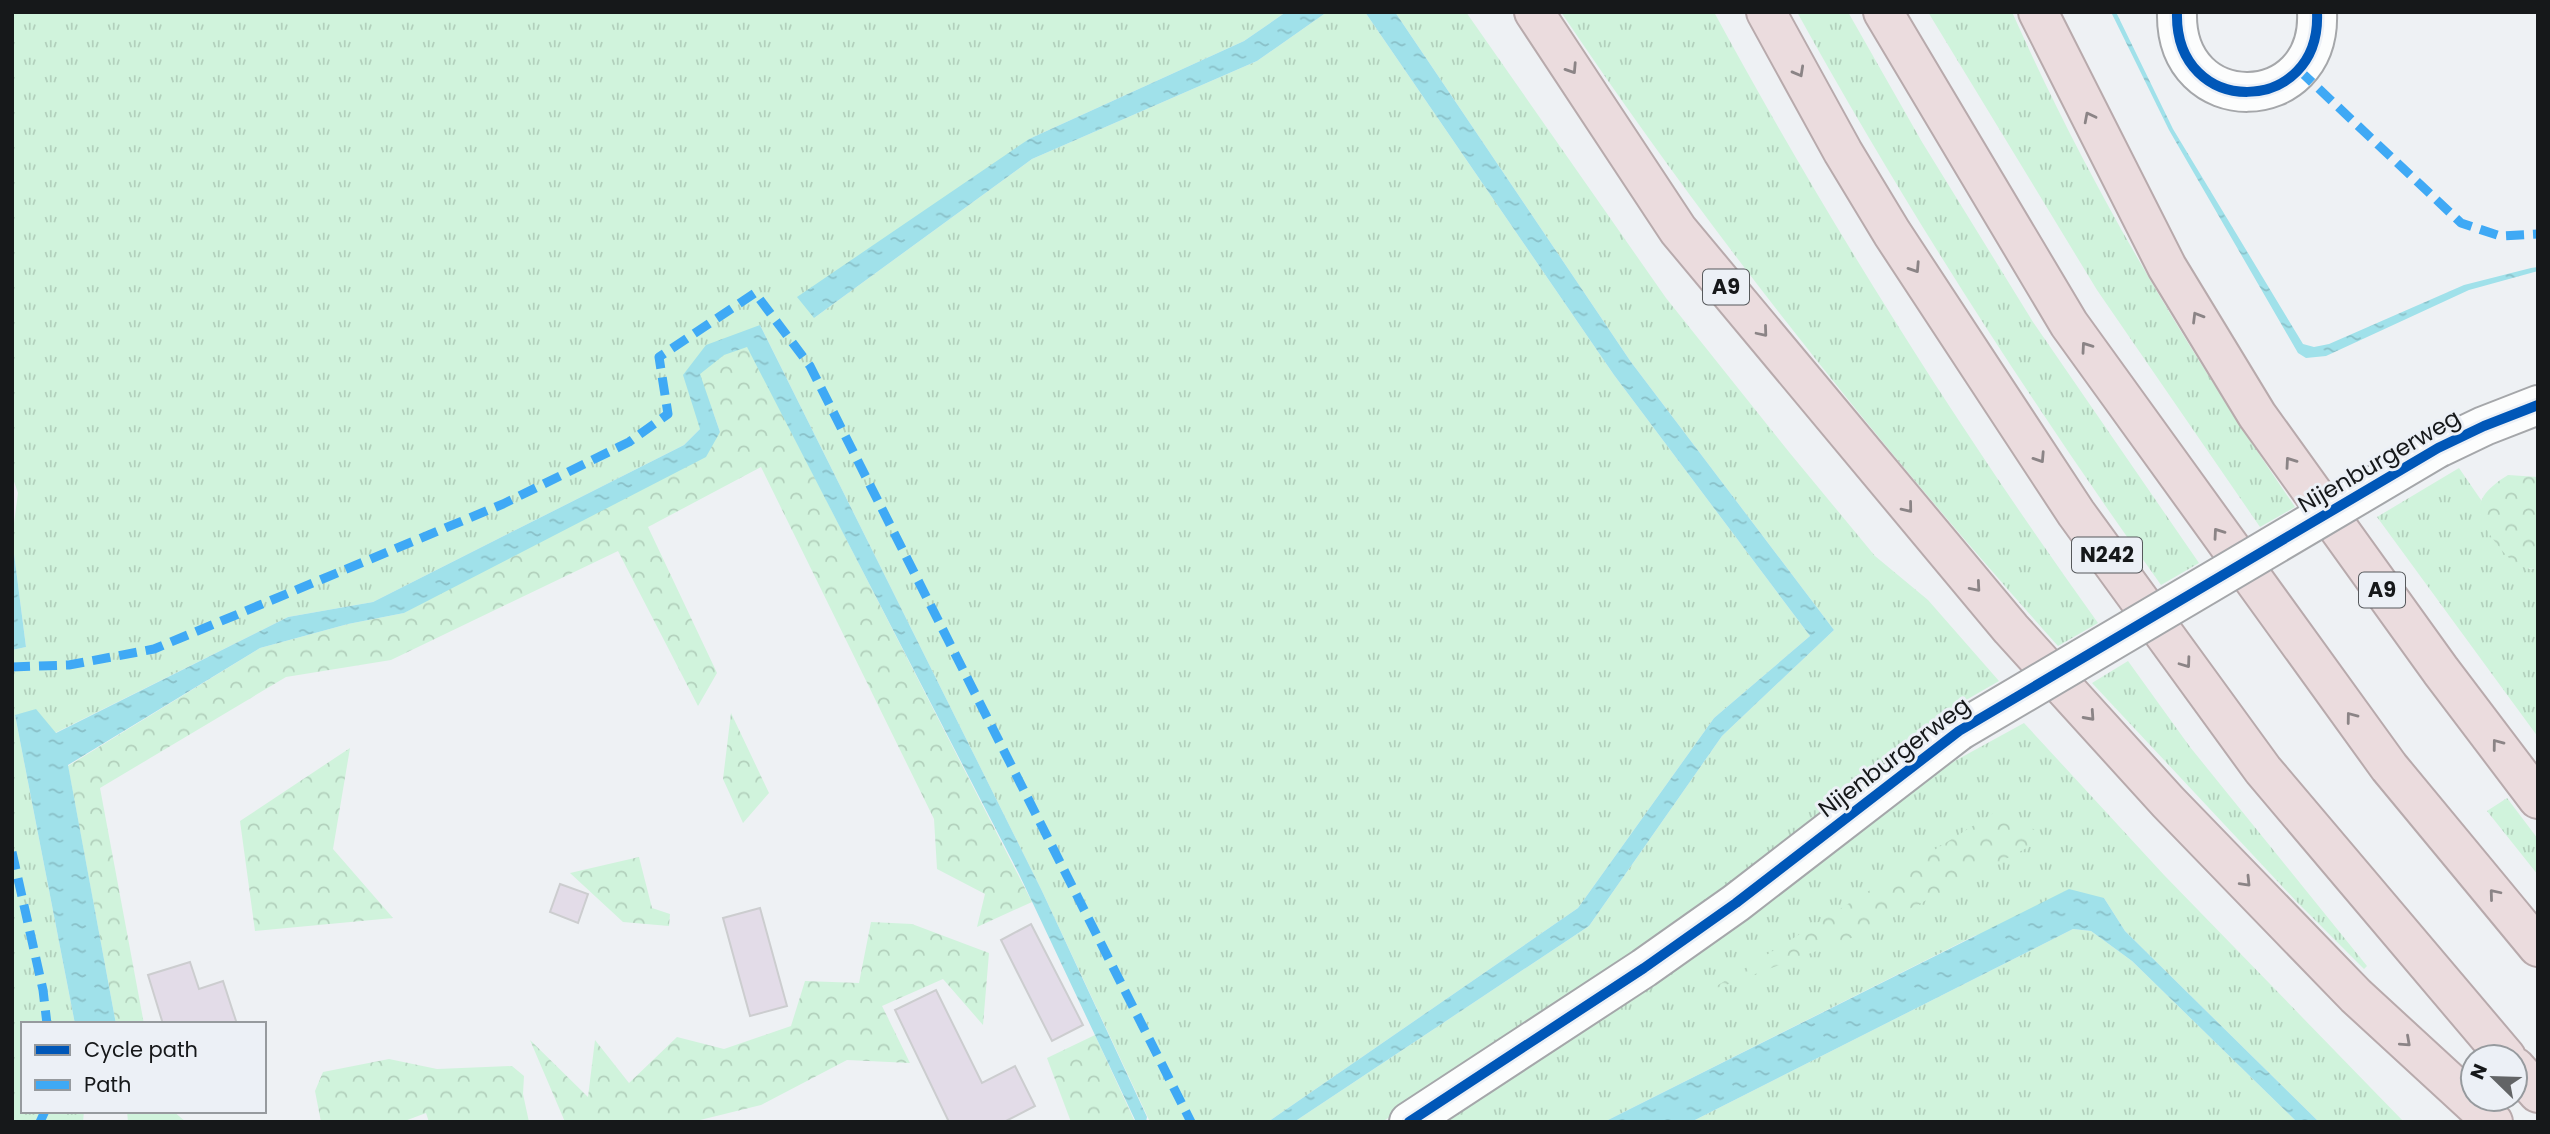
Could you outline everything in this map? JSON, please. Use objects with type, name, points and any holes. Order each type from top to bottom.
[{"type":"highway","name":"A9","points":[[1534,12],[1678,230],[2011,629],[2168,802],[2356,996],[2493,1122]]},
{"type":"highway","name":"N242","points":[[1766,12],[1843,152],[1892,233],[2076,513],[2263,770],[2494,1043]]},
{"type":"highway","points":[[1883,12],[2069,324],[2389,767],[2538,947]]},
{"type":"highway","name":"A9","points":[[2038,12],[2167,267],[2257,415],[2433,660],[2538,799]]},
{"type":"street","points":[[2177,12],[2180,48],[2190,65],[2204,79],[2221,88],[2240,93],[2259,92],[2281,84],[2299,70],[2312,51],[2318,29],[2317,12]]},
{"type":"street","name":"Nijenburgerweg","points":[[1409,1122],[1633,975],[1726,910],[1959,730],[2438,449],[2484,425],[2538,405]]},
{"type":"green space","points":[[12,12],[1286,12],[1244,41],[1029,139],[814,318],[1032,159],[1257,61],[1327,12],[1365,12],[1614,375],[1810,636],[1714,718],[1578,908],[1268,1122],[1150,1122],[1042,891],[760,325],[700,429],[684,445],[373,602],[288,617],[55,733],[15,715],[75,1022],[21,1022],[21,1113],[84,1113],[83,1122],[12,1122],[12,650],[26,647],[12,538],[18,493],[12,476]]},
{"type":"green space","points":[[1395,12],[1466,12],[1666,298],[1875,556],[1928,600],[1999,681],[1935,718],[1926,730],[1772,859],[1566,1003],[1382,1122],[1294,1122],[1589,926],[1722,736],[1834,630],[1631,362]]},
{"type":"green space","points":[[1561,12],[1714,12],[1803,169],[1897,324],[1995,475],[2098,623],[2058,646],[1991,570],[1862,416],[1737,258]]},
{"type":"green space","points":[[1797,12],[1848,12],[1922,142],[2033,322],[2199,563],[2161,585],[2064,446],[1971,304],[1882,160]]},
{"type":"green space","points":[[1928,12],[2012,12],[2074,142],[2142,266],[2216,387],[2295,507],[2260,527],[2097,290]]},
{"type":"green space","points":[[748,347],[1032,902],[977,927],[985,894],[937,869],[934,819],[761,467],[648,527],[717,673],[698,706],[618,551],[391,660],[286,677],[100,788],[144,1022],[116,1022],[68,766],[260,648],[348,624],[404,613],[720,432],[700,374],[724,355]]},
{"type":"green space","points":[[2459,468],[2481,500],[2480,514],[2529,569],[2538,569],[2538,737],[2377,517]]},
{"type":"green space","points":[[2508,475],[2538,477],[2538,569],[2521,566],[2511,560],[2485,527],[2480,514],[2484,496],[2492,486]]},
{"type":"green space","points":[[2128,661],[2190,747],[2367,966],[2364,969],[2296,901],[2092,683]]},
{"type":"green space","points":[[731,713],[769,793],[743,823],[723,779]]},
{"type":"green space","points":[[2024,723],[2164,875],[2404,1122],[2319,1122],[2125,931],[2104,898],[1974,936],[1604,1122],[1435,1122],[1942,768]]},
{"type":"green space","points":[[350,748],[333,849],[393,918],[255,931],[240,821]]},
{"type":"green space","points":[[2507,798],[2538,839],[2538,875],[2487,811]]},
{"type":"green space","points":[[2003,807],[2046,838],[1859,935],[1707,992]]},
{"type":"green space","points":[[639,857],[652,908],[670,914],[669,926],[623,922],[570,873]]},
{"type":"green space","points":[[871,922],[912,924],[989,953],[983,1025],[943,979],[882,1006],[910,1063],[847,1060],[761,1105],[692,1122],[565,1122],[530,1040],[588,1097],[595,1040],[629,1083],[677,1037],[724,1049],[791,1026],[805,981],[859,983]]},
{"type":"green space","points":[[2073,929],[2091,931],[2132,961],[2297,1122],[1691,1122]]},
{"type":"green space","points":[[1095,1035],[1135,1122],[1071,1122],[1047,1058]]},
{"type":"green space","points":[[389,1059],[437,1069],[512,1066],[524,1076],[523,1094],[529,1122],[429,1122],[426,1113],[402,1122],[321,1122],[315,1091],[323,1072]]},
{"type":"green space","points":[[127,1113],[175,1113],[186,1122],[128,1122]]},
{"type":"water","points":[[1286,12],[1327,12],[1257,61],[1032,159],[814,318],[797,297],[1029,139],[1244,41]]},
{"type":"water","points":[[1365,12],[1395,12],[1631,362],[1834,630],[1722,736],[1589,926],[1294,1122],[1268,1122],[1578,908],[1714,718],[1810,636],[1614,375]]},
{"type":"water","points":[[2111,12],[2116,12],[2173,129],[2303,344],[2314,347],[2329,344],[2464,285],[2531,268],[2538,267],[2538,271],[2469,290],[2326,356],[2306,358],[2298,353],[2169,130]]},
{"type":"water","points":[[760,325],[1042,891],[1147,1117],[1146,1122],[1136,1122],[1019,874],[747,347],[724,355],[700,374],[720,432],[706,457],[404,613],[348,624],[260,648],[68,765],[116,1022],[75,1022],[15,715],[36,709],[56,733],[288,617],[373,602],[684,445],[700,429],[683,375],[706,345]]},
{"type":"water","points":[[12,538],[26,647],[12,650]]},
{"type":"water","points":[[2069,889],[2104,898],[2125,931],[2319,1122],[2297,1122],[2132,961],[2091,931],[2073,929],[1691,1122],[1604,1122]]},
{"type":"building","points":[[560,884],[588,894],[578,923],[550,912]]},
{"type":"building","points":[[760,908],[787,1006],[750,1016],[723,918]]},
{"type":"building","points":[[1031,924],[1083,1025],[1052,1041],[1001,940]]},
{"type":"building","points":[[190,962],[199,989],[223,981],[236,1022],[162,1022],[148,975]]},
{"type":"building","points":[[936,990],[982,1083],[1015,1066],[1035,1106],[1004,1122],[949,1122],[895,1010]]},
{"type":"marked path","points":[[2299,70],[2461,223],[2500,236],[2538,234]]},
{"type":"marked path","points":[[12,667],[69,665],[154,649],[503,504],[629,442],[668,414],[659,357],[755,293],[810,366],[1191,1122]]},
{"type":"marked path","points":[[12,852],[43,990],[47,1022]]},
{"type":"marked path","points":[[40,1122],[44,1113]]},
{"type":"cycle path","points":[[2177,12],[2182,47],[2198,72],[2221,87],[2248,92],[2274,87],[2297,71],[2312,47],[2317,12]]},
{"type":"cycle path","points":[[1409,1122],[1644,968],[1736,903],[1959,731],[2438,448],[2538,405]]}]
